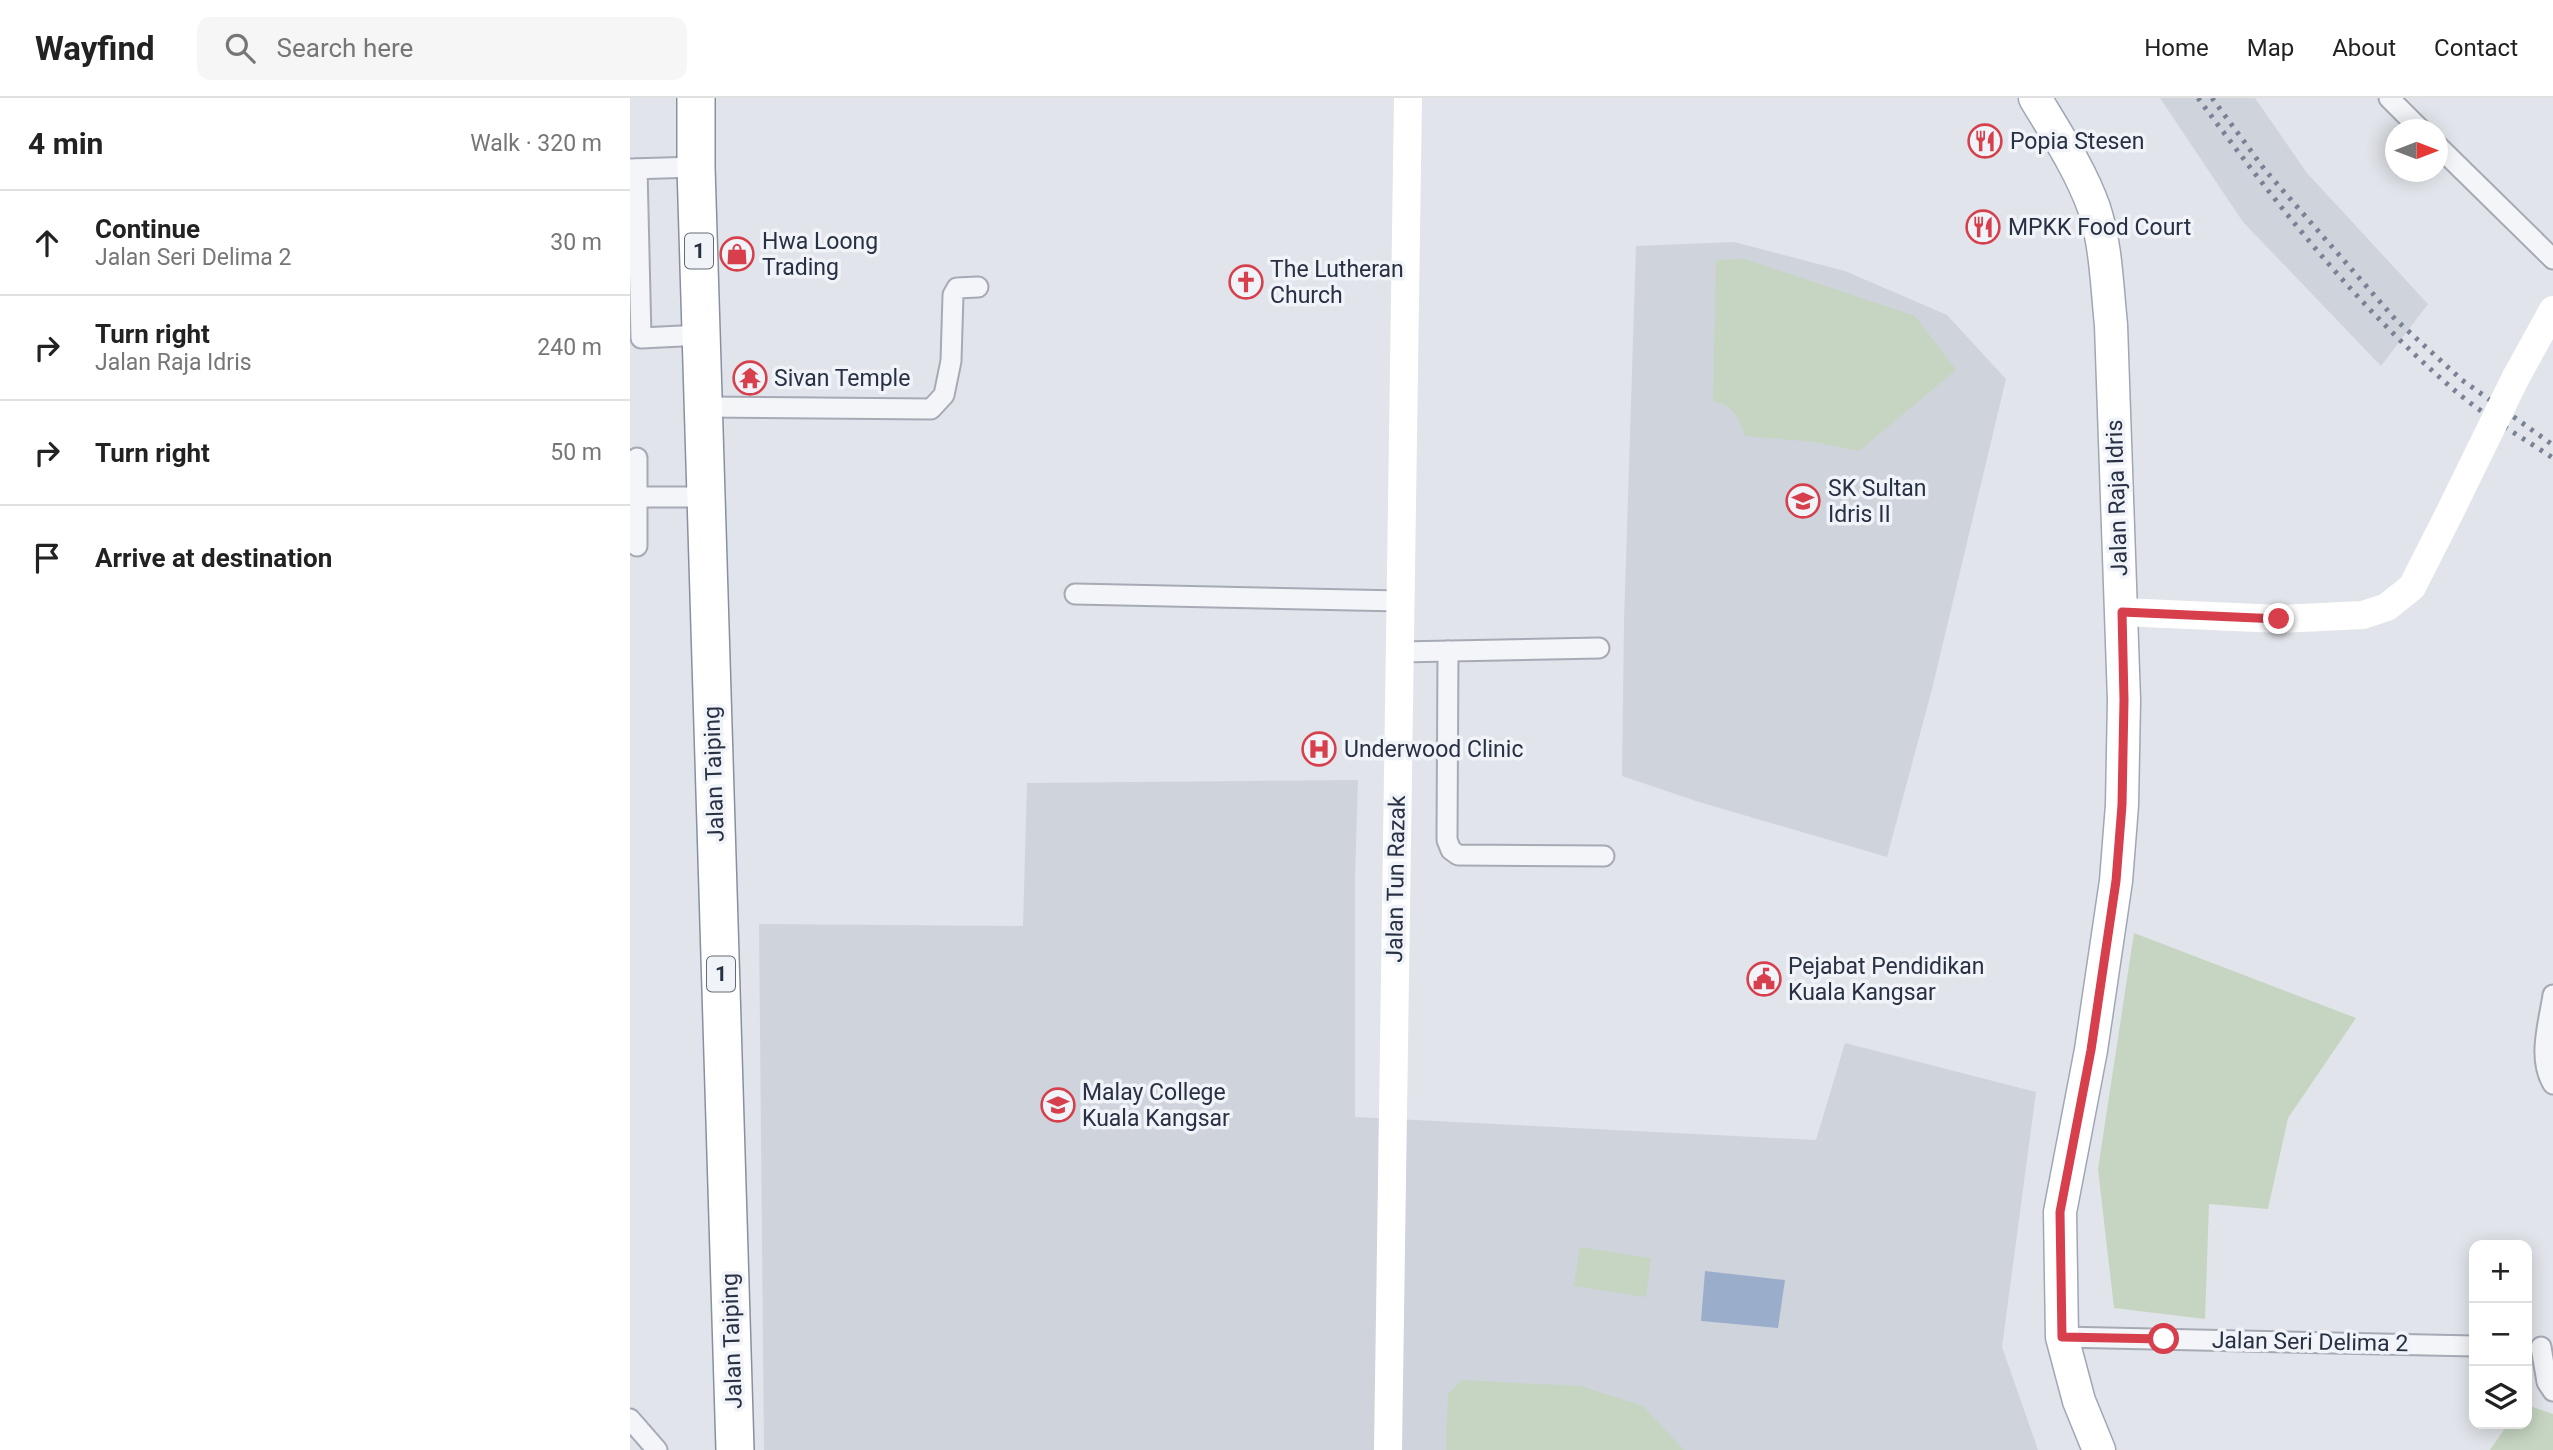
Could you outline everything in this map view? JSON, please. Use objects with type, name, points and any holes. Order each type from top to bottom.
[{"type":"highway","name":"Jalan Taiping","points":[[696,98],[735,1450]]},
{"type":"main road","name":"Jalan Raja Idris","points":[[2035,98],[2064,146],[2094,208],[2105,265],[2111,325],[2122,612],[2122,805],[2116,881],[2091,1050],[2060,1212],[2062,1337],[2079,1401],[2099,1450]]},
{"type":"street","name":"Jalan Tun Razak","points":[[1388,1450],[1408,98]]},
{"type":"street","points":[[2389,98],[2410,119]]},
{"type":"street","points":[[2448,156],[2553,259]]},
{"type":"street","points":[[696,167],[634,169],[641,338],[702,335]]},
{"type":"street","points":[[704,407],[931,409],[944,395],[951,361],[953,295],[957,288],[978,287]]},
{"type":"street","points":[[2122,612],[2279,619],[2363,615],[2387,607],[2412,587],[2516,377],[2553,310]]},
{"type":"street","points":[[637,458],[637,546]]},
{"type":"street","points":[[637,498],[707,498]]},
{"type":"street","points":[[1075,594],[1401,601]]},
{"type":"street","points":[[1400,652],[1598,648]]},
{"type":"street","points":[[1448,651],[1447,840],[1451,850],[1458,855],[1604,856]]},
{"type":"street","points":[[2553,995],[2544,1052],[2546,1072],[2553,1084]]},
{"type":"street","name":"Jalan Seri Delima 2","points":[[2062,1337],[2469,1346]]},
{"type":"street","points":[[2540,1347],[2547,1382],[2553,1391]]},
{"type":"street","points":[[630,1419],[657,1450]]},
{"type":"shaded area","points":[[2160,98],[2255,98],[2307,173],[2428,304],[2381,366],[2243,222]]},
{"type":"shaded area","name":"SK Sultan Idris II","points":[[1734,242],[1845,271],[1947,315],[2006,379],[1932,689],[1887,857],[1696,801],[1622,776],[1636,246]]},
{"type":"shaded area","name":"Malay College Kuala Kangsar","points":[[1358,780],[1355,876],[1355,1117],[1816,1140],[1845,1043],[2036,1092],[2002,1347],[2038,1450],[764,1450],[759,924],[1023,926],[1027,783]]},
{"type":"green space","points":[[1745,259],[1915,316],[1956,370],[1859,451],[1814,442],[1745,436],[1731,409],[1713,401],[1716,260]]},
{"type":"green space","points":[[2134,933],[2356,1018],[2288,1118],[2268,1209],[2209,1204],[2205,1319],[2114,1308],[2098,1169]]},
{"type":"green space","points":[[1580,1247],[1651,1258],[1646,1297],[1574,1286]]},
{"type":"green space","points":[[1462,1380],[1581,1386],[1643,1406],[1684,1450],[1446,1450],[1448,1394]]},
{"type":"green space","points":[[2532,1407],[2553,1414],[2553,1450],[2490,1450],[2505,1429],[2532,1429]]},
{"type":"water","points":[[1705,1271],[1785,1280],[1778,1328],[1701,1321]]},
{"type":"railway","points":[[2198,98],[2317,251],[2382,323],[2465,399],[2553,458]]},
{"type":"railway","points":[[2212,98],[2265,170],[2395,319],[2462,380],[2553,445]]},
{"type":"place","name":"Popia Stesen","points":[[1985,141]]},
{"type":"place","name":"MPKK Food Court","points":[[1983,227]]},
{"type":"place","name":"Hwa Loong Trading","points":[[737,254]]},
{"type":"place","name":"The Lutheran Church","points":[[1246,282]]},
{"type":"place","name":"Sivan Temple","points":[[750,378]]},
{"type":"place","name":"SK Sultan Idris II","points":[[1803,501]]},
{"type":"place","name":"Underwood Clinic","points":[[1319,749]]},
{"type":"place","name":"Pejabat Pendidikan Kuala Kangsar","points":[[1764,979]]},
{"type":"place","name":"Malay College Kuala Kangsar","points":[[1058,1105]]},
{"type":"route","points":[[2164,1339],[2062,1337],[2060,1212],[2091,1050],[2116,881],[2122,805],[2122,612],[2279,619]]}]
